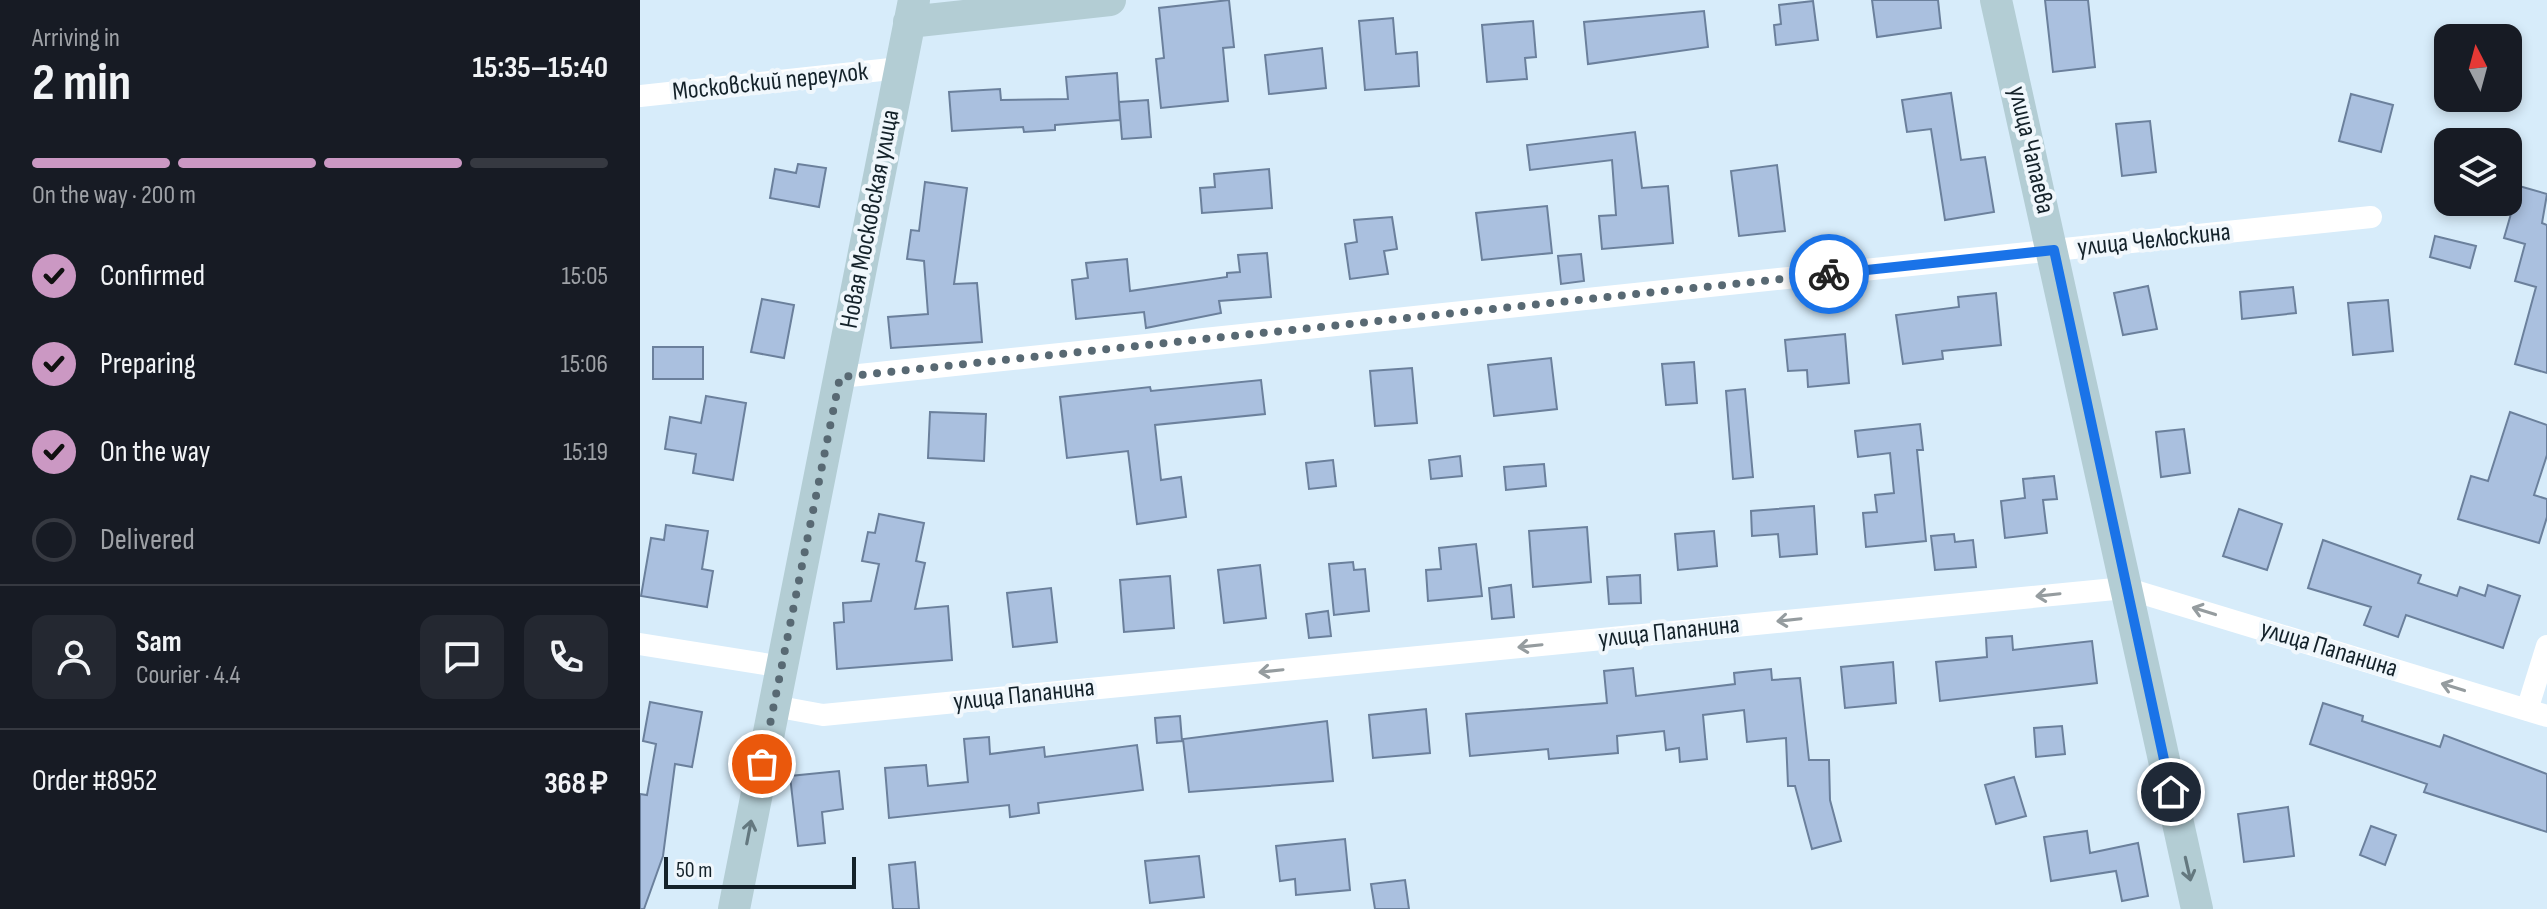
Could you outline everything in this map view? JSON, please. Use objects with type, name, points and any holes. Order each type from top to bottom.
[{"type":"street","points":[[912,11],[1110,0]]},
{"type":"street","name":"улица Чапаева","points":[[1996,0],[2054,250],[2197,909]]},
{"type":"street","name":"Новая Московская улица","points":[[734,909],[912,11]]},
{"type":"street","name":"Московский переулок","points":[[640,96],[900,68]]},
{"type":"street","name":"улица Челюскина","points":[[840,377],[2371,217]]},
{"type":"street","name":"улица Папанина","points":[[774,706],[823,715],[2125,588],[2537,713]]},
{"type":"street","points":[[640,644],[783,667]]},
{"type":"street","points":[[2537,713],[2547,646]]},
{"type":"building","points":[[1229,0],[1234,47],[1223,48],[1228,101],[1161,108],[1156,59],[1164,58],[1159,8]]},
{"type":"building","points":[[1872,0],[1938,0],[1941,28],[1877,37]]},
{"type":"building","points":[[2045,0],[2088,0],[2095,67],[2053,72]]},
{"type":"building","points":[[1813,1],[1818,40],[1776,45],[1774,25],[1781,24],[1779,5]]},
{"type":"building","points":[[1704,11],[1708,47],[1588,64],[1584,22]]},
{"type":"building","points":[[1393,18],[1396,54],[1417,52],[1419,86],[1365,90],[1359,21]]},
{"type":"building","points":[[1533,21],[1536,57],[1525,58],[1527,79],[1487,82],[1482,25]]},
{"type":"building","points":[[1322,48],[1326,88],[1269,94],[1265,55]]},
{"type":"building","points":[[1117,73],[1120,120],[1055,125],[1055,130],[1024,132],[1023,127],[952,131],[949,92],[1000,89],[1001,100],[1068,99],[1066,77]]},
{"type":"building","points":[[1951,93],[1961,160],[1985,157],[1994,212],[1945,220],[1931,129],[1907,132],[1902,100]]},
{"type":"building","points":[[2351,94],[2393,105],[2381,152],[2339,141]]},
{"type":"building","points":[[1148,100],[1151,137],[1122,139],[1119,102]]},
{"type":"building","points":[[2150,121],[2156,172],[2122,176],[2116,124]]},
{"type":"building","points":[[1635,132],[1642,188],[1668,186],[1673,243],[1602,249],[1599,216],[1616,215],[1612,160],[1530,170],[1527,145]]},
{"type":"building","points":[[798,164],[826,168],[819,207],[770,198],[775,169],[796,173]]},
{"type":"building","points":[[1777,165],[1785,231],[1739,236],[1731,171]]},
{"type":"building","points":[[1269,169],[1272,208],[1202,213],[1200,188],[1215,187],[1214,174]]},
{"type":"building","points":[[925,182],[967,188],[954,284],[977,283],[982,342],[891,348],[888,317],[928,314],[924,261],[907,259],[911,230],[919,231]]},
{"type":"building","points":[[2522,187],[2547,194],[2542,223],[2547,225],[2547,373],[2515,364],[2536,287],[2515,281],[2525,244],[2504,238],[2510,216],[2522,216]]},
{"type":"building","points":[[1547,206],[1552,253],[1482,260],[1476,213]]},
{"type":"building","points":[[1392,217],[1397,249],[1384,251],[1388,274],[1350,279],[1345,244],[1357,242],[1354,220]]},
{"type":"building","points":[[2435,236],[2476,246],[2470,268],[2430,257]]},
{"type":"building","points":[[1267,253],[1271,297],[1219,301],[1221,313],[1146,328],[1144,312],[1076,319],[1072,280],[1088,278],[1086,263],[1127,259],[1130,291],[1227,277],[1227,273],[1240,272],[1238,255]]},
{"type":"building","points":[[1581,254],[1584,281],[1561,284],[1558,256]]},
{"type":"building","points":[[2148,286],[2157,329],[2123,335],[2114,293]]},
{"type":"building","points":[[2293,287],[2296,313],[2242,319],[2240,292]]},
{"type":"building","points":[[1996,293],[2001,345],[1942,351],[1943,359],[1903,364],[1896,315],[1959,307],[1958,297]]},
{"type":"building","points":[[762,299],[794,305],[784,358],[751,352]]},
{"type":"building","points":[[2388,300],[2393,351],[2353,355],[2348,303]]},
{"type":"building","points":[[1845,334],[1849,383],[1808,387],[1807,370],[1788,371],[1785,340]]},
{"type":"building","points":[[653,347],[703,347],[703,379],[653,379]]},
{"type":"building","points":[[1551,358],[1557,409],[1494,416],[1488,365]]},
{"type":"building","points":[[1694,362],[1697,403],[1666,405],[1662,364]]},
{"type":"building","points":[[1412,368],[1417,423],[1375,426],[1370,371]]},
{"type":"building","points":[[1261,380],[1265,414],[1155,425],[1161,480],[1181,477],[1186,517],[1137,524],[1128,451],[1067,458],[1060,397]]},
{"type":"building","points":[[1745,389],[1753,477],[1733,479],[1726,391]]},
{"type":"building","points":[[706,396],[746,403],[733,480],[693,473],[696,454],[665,449],[670,417],[701,423]]},
{"type":"building","points":[[930,412],[986,414],[984,461],[928,458]]},
{"type":"building","points":[[2510,412],[2547,425],[2547,455],[2534,495],[2547,499],[2547,517],[2539,543],[2458,519],[2471,476],[2488,481]]},
{"type":"building","points":[[1920,424],[1923,450],[1917,450],[1926,541],[1866,547],[1863,513],[1877,512],[1875,495],[1894,493],[1890,453],[1858,457],[1855,431]]},
{"type":"building","points":[[2184,429],[2190,473],[2161,477],[2156,432]]},
{"type":"building","points":[[1460,456],[1462,476],[1431,479],[1429,460]]},
{"type":"building","points":[[1333,460],[1336,486],[1309,489],[1306,463]]},
{"type":"building","points":[[1544,464],[1546,486],[1506,490],[1504,467]]},
{"type":"building","points":[[2054,476],[2057,499],[2043,500],[2047,533],[2005,538],[2001,501],[2025,498],[2023,479]]},
{"type":"building","points":[[1814,506],[1817,554],[1780,557],[1778,534],[1752,536],[1751,511]]},
{"type":"building","points":[[2239,509],[2282,524],[2267,570],[2223,556]]},
{"type":"building","points":[[879,514],[924,523],[916,561],[925,563],[915,609],[948,606],[952,660],[837,669],[834,623],[844,622],[843,603],[871,601],[879,564],[862,561],[868,532],[875,533]]},
{"type":"building","points":[[666,525],[708,531],[702,569],[713,571],[707,607],[641,596],[651,538],[664,540]]},
{"type":"building","points":[[1587,527],[1591,582],[1533,587],[1529,531]]},
{"type":"building","points":[[1714,531],[1717,566],[1678,570],[1675,534]]},
{"type":"building","points":[[1954,534],[1955,542],[1973,540],[1976,567],[1935,570],[1931,536]]},
{"type":"building","points":[[2323,540],[2421,575],[2418,583],[2457,596],[2460,587],[2485,596],[2488,585],[2520,596],[2503,648],[2406,615],[2398,637],[2364,625],[2371,607],[2308,588]]},
{"type":"building","points":[[1476,544],[1482,596],[1428,601],[1426,570],[1441,569],[1439,548]]},
{"type":"building","points":[[1353,562],[1354,570],[1365,569],[1369,611],[1334,615],[1329,564]]},
{"type":"building","points":[[1260,565],[1266,618],[1224,623],[1218,570]]},
{"type":"building","points":[[1640,575],[1641,603],[1609,604],[1607,577]]},
{"type":"building","points":[[1170,576],[1174,628],[1124,632],[1120,580]]},
{"type":"building","points":[[1511,585],[1514,617],[1492,619],[1489,588]]},
{"type":"building","points":[[1051,588],[1057,642],[1013,647],[1007,593]]},
{"type":"building","points":[[1328,611],[1331,636],[1309,638],[1306,614]]},
{"type":"building","points":[[2012,636],[2013,650],[2092,641],[2097,683],[1940,701],[1936,662],[1987,657],[1986,638]]},
{"type":"building","points":[[1893,662],[1896,703],[1845,708],[1841,667]]},
{"type":"building","points":[[1633,668],[1636,696],[1735,684],[1734,673],[1771,669],[1772,680],[1800,678],[1809,760],[1829,760],[1830,800],[1841,841],[1812,849],[1795,786],[1788,786],[1786,738],[1747,742],[1744,710],[1703,715],[1707,759],[1680,762],[1679,748],[1666,750],[1664,731],[1617,736],[1618,753],[1549,759],[1548,749],[1470,756],[1466,714],[1607,703],[1604,671]]},
{"type":"building","points":[[650,702],[702,712],[692,767],[675,764],[663,856],[644,909],[640,909],[640,794],[647,795],[656,744],[643,741]]},
{"type":"building","points":[[2323,703],[2363,716],[2362,721],[2440,747],[2444,735],[2547,774],[2547,832],[2424,792],[2427,784],[2310,744]]},
{"type":"building","points":[[1426,709],[1430,753],[1373,758],[1369,715]]},
{"type":"building","points":[[1180,716],[1182,741],[1157,743],[1155,718]]},
{"type":"building","points":[[1327,721],[1333,781],[1189,792],[1183,739]]},
{"type":"building","points":[[2062,726],[2065,754],[2036,757],[2034,728]]},
{"type":"building","points":[[989,737],[990,754],[1044,747],[1045,757],[1137,745],[1143,790],[1038,803],[1039,813],[1010,817],[1009,805],[889,818],[885,768],[926,765],[928,786],[968,782],[964,739]]},
{"type":"building","points":[[839,771],[843,809],[822,812],[825,843],[798,846],[790,776]]},
{"type":"building","points":[[2014,777],[2026,816],[1996,824],[1985,785]]},
{"type":"building","points":[[2288,807],[2294,856],[2244,862],[2238,814]]},
{"type":"building","points":[[2371,826],[2396,835],[2385,865],[2360,855]]},
{"type":"building","points":[[2087,831],[2090,853],[2138,843],[2148,896],[2122,901],[2116,871],[2051,881],[2044,837]]},
{"type":"building","points":[[1345,839],[1350,890],[1296,895],[1295,879],[1280,881],[1276,846]]},
{"type":"building","points":[[1199,856],[1204,897],[1150,903],[1145,861]]},
{"type":"building","points":[[915,862],[919,909],[893,909],[889,865]]},
{"type":"building","points":[[1405,880],[1409,909],[1375,909],[1371,884]]},
{"type":"way so far","points":[[762,764],[840,377],[1829,274]]},
{"type":"route","points":[[1829,274],[2054,250],[2171,792]]}]
